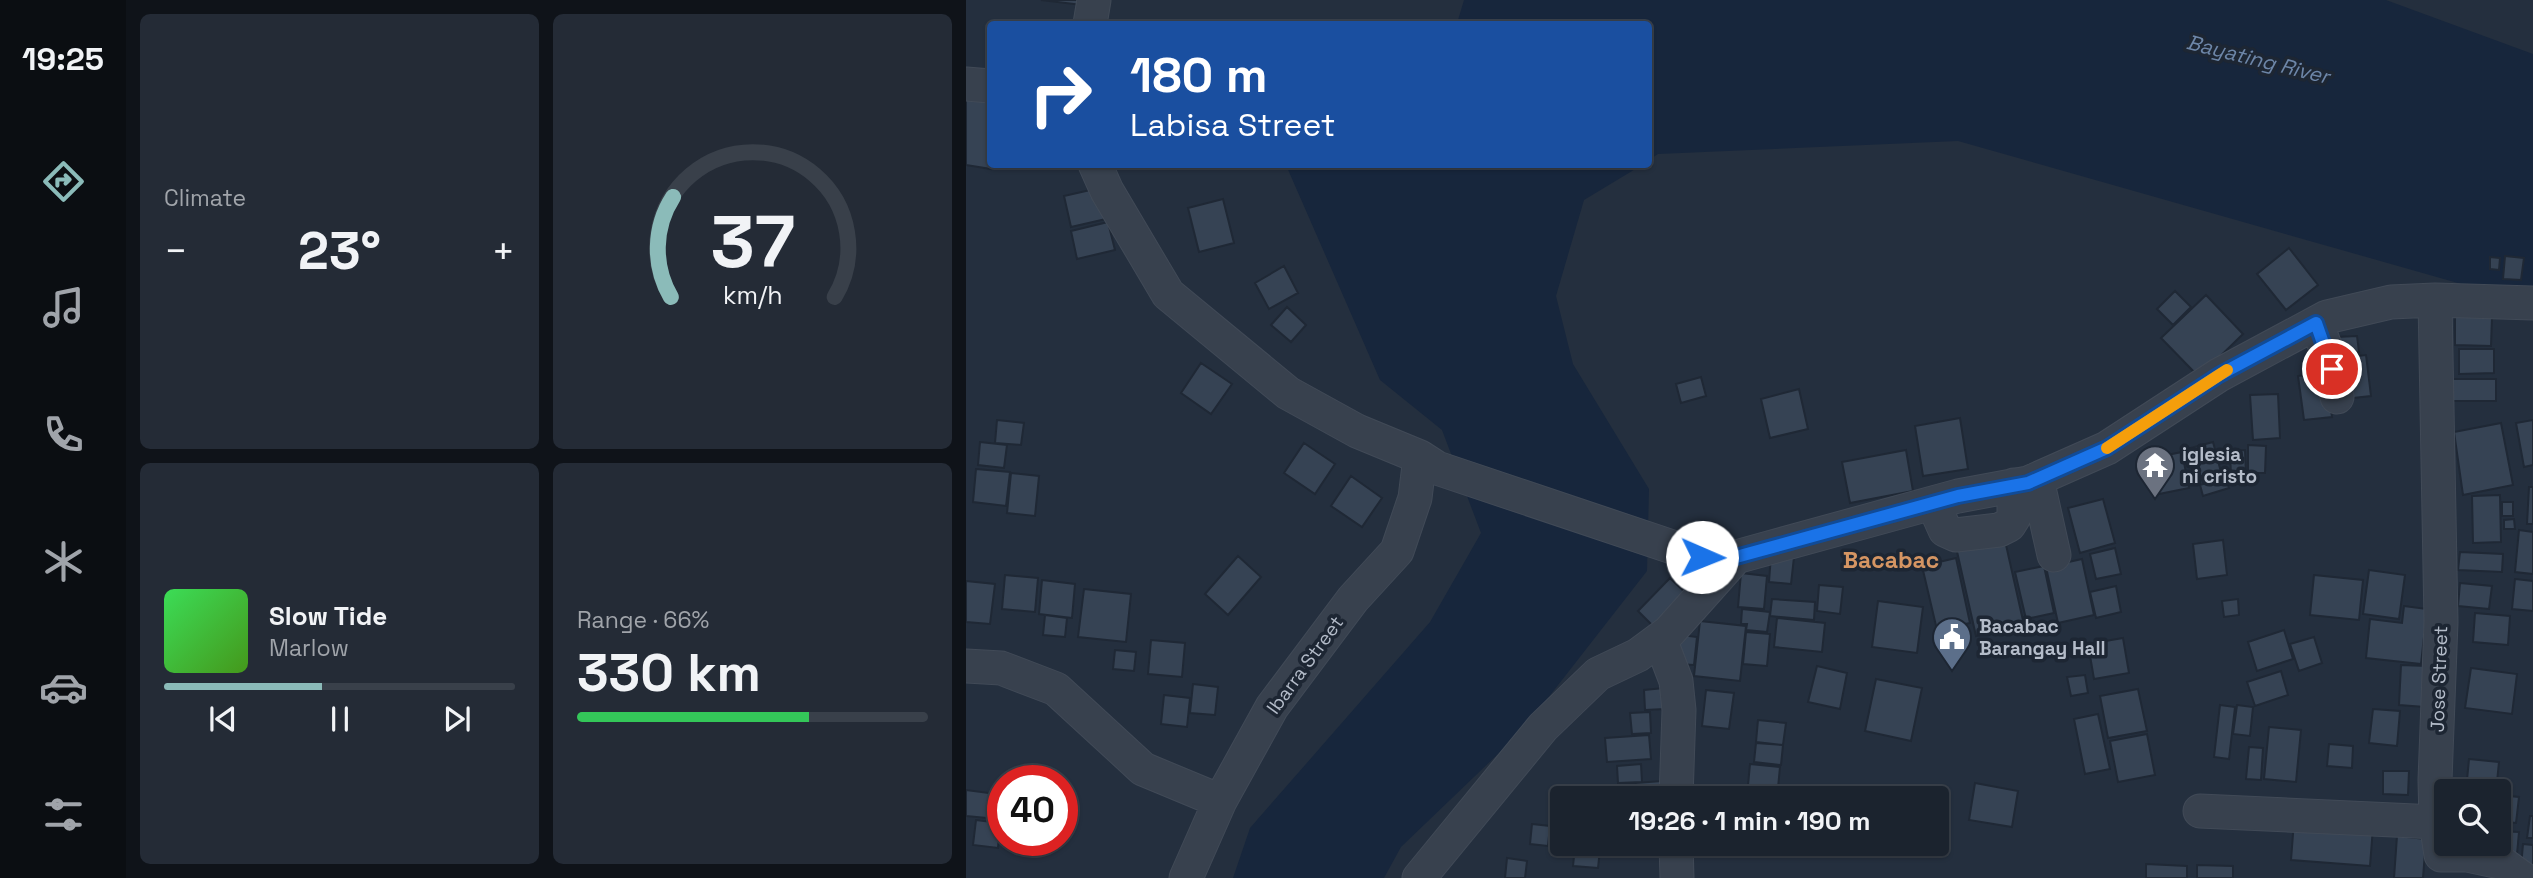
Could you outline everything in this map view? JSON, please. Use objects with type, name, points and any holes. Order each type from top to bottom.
[{"type":"street","points":[[1090,21],[1094,0]]},
{"type":"street","points":[[966,84],[987,86]]},
{"type":"street","points":[[1097,168],[1107,191],[1167,295],[1288,393],[1357,431],[1429,462],[1702,557],[1736,557],[1933,503],[2025,482],[2107,448],[2219,375],[2327,317],[2391,302],[2435,300],[2533,303]]},
{"type":"street","name":"Jose Street","points":[[2435,300],[2441,622],[2435,779]]},
{"type":"street","points":[[2316,323],[2327,351],[2337,397]]},
{"type":"street","name":"Ibarra Street","points":[[1185,878],[1220,801],[1272,707],[1353,599],[1397,551],[1429,462]]},
{"type":"street","points":[[2025,482],[2054,555]]},
{"type":"street","points":[[1419,878],[1543,727],[1598,674],[1638,655],[1669,632],[1736,557]]},
{"type":"street","points":[[1660,639],[1676,681],[1679,710],[1676,786]]},
{"type":"street","points":[[966,666],[1001,668],[1056,689],[1143,769],[1220,801]]},
{"type":"street","points":[[2200,811],[2434,822]]},
{"type":"street","points":[[1676,856],[1677,878]]},
{"type":"street","name":"Jose Street","points":[[2472,856],[2500,862],[2522,878]]},
{"type":"water","name":"Bayating River","points":[[1464,0],[2386,0],[2533,54],[2533,295],[2486,291],[1958,141],[1658,154],[1652,158],[1652,21],[1458,20]]},
{"type":"water","points":[[1287,168],[1637,168],[1584,200],[1556,296],[1573,364],[1649,489],[1647,571],[1523,730],[1401,847],[1384,878],[1233,878],[1250,828],[1430,622],[1481,533],[1442,430],[1380,380]]},
{"type":"building","points":[[1041,0],[1083,0],[1082,5]]},
{"type":"building","points":[[966,97],[987,100],[987,168],[991,169],[966,165]]},
{"type":"building","points":[[1099,188],[1106,219],[1071,227],[1064,196]]},
{"type":"building","points":[[1223,199],[1234,243],[1199,252],[1188,208]]},
{"type":"building","points":[[1108,222],[1115,250],[1077,259],[1071,231]]},
{"type":"building","points":[[2289,248],[2318,285],[2286,310],[2257,274]]},
{"type":"building","points":[[2505,256],[2524,258],[2521,280],[2503,279]]},
{"type":"building","points":[[2490,257],[2500,258],[2499,270],[2490,269]]},
{"type":"building","points":[[1284,266],[1298,293],[1269,309],[1255,283]]},
{"type":"building","points":[[2175,291],[2191,307],[2173,325],[2157,309]]},
{"type":"building","points":[[2206,295],[2243,334],[2199,377],[2161,338]]},
{"type":"building","points":[[1287,307],[1306,325],[1291,342],[1271,325]]},
{"type":"building","points":[[2455,316],[2492,317],[2491,346],[2455,345]]},
{"type":"building","points":[[2357,336],[2359,352],[2337,354],[2336,337]]},
{"type":"building","points":[[2459,349],[2494,349],[2494,373],[2459,374]]},
{"type":"building","points":[[2366,355],[2371,396],[2344,399],[2339,358]]},
{"type":"building","points":[[1201,363],[1232,384],[1211,414],[1181,393]]},
{"type":"building","points":[[2326,372],[2332,417],[2304,420],[2298,376]]},
{"type":"building","points":[[1701,377],[1706,396],[1681,403],[1676,384]]},
{"type":"building","points":[[2453,379],[2496,379],[2496,401],[2453,401]]},
{"type":"building","points":[[1799,389],[1808,429],[1770,438],[1761,399]]},
{"type":"building","points":[[2278,394],[2280,438],[2253,440],[2250,395]]},
{"type":"building","points":[[1960,418],[1968,469],[1923,476],[1915,426]]},
{"type":"building","points":[[997,420],[1024,423],[1021,445],[995,443]]},
{"type":"building","points":[[2533,420],[2533,465],[2524,467],[2516,423]]},
{"type":"building","points":[[2501,423],[2513,485],[2463,495],[2454,432]]},
{"type":"building","points":[[980,442],[1007,445],[1004,468],[978,465]]},
{"type":"building","points":[[2213,442],[2221,472],[2194,478],[2187,449]]},
{"type":"building","points":[[1304,443],[1335,464],[1315,494],[1284,473]]},
{"type":"building","points":[[2248,445],[2266,446],[2265,473],[2248,473]]},
{"type":"building","points":[[1906,450],[1913,491],[1850,503],[1842,462]]},
{"type":"building","points":[[2245,450],[2246,476],[2231,476],[2230,451]]},
{"type":"building","points":[[2182,452],[2189,488],[2154,495],[2147,459]]},
{"type":"building","points":[[976,469],[1010,472],[1006,506],[973,502]]},
{"type":"building","points":[[1011,473],[1039,476],[1035,516],[1007,513]]},
{"type":"building","points":[[1351,476],[1382,498],[1362,527],[1331,506]]},
{"type":"building","points":[[2225,477],[2229,488],[2203,496],[2200,485]]},
{"type":"building","points":[[2529,487],[2533,487],[2533,524],[2527,524]]},
{"type":"building","points":[[2500,495],[2501,542],[2473,543],[2472,496]]},
{"type":"building","points":[[2103,499],[2115,543],[2080,553],[2068,508]]},
{"type":"building","points":[[2502,502],[2513,502],[2513,516],[2502,516]]},
{"type":"building","points":[[2514,519],[2515,529],[2504,529],[2504,520]]},
{"type":"building","points":[[2519,530],[2533,532],[2533,574],[2515,572]]},
{"type":"building","points":[[2004,536],[2024,625],[1976,636],[1956,547]]},
{"type":"building","points":[[2223,540],[2227,575],[2197,579],[2193,544]]},
{"type":"building","points":[[2115,548],[2121,574],[2096,579],[2090,554]]},
{"type":"building","points":[[2460,552],[2503,554],[2502,572],[2458,570]]},
{"type":"building","points":[[1771,555],[1794,557],[1791,584],[1769,582]]},
{"type":"building","points":[[1238,556],[1261,577],[1228,615],[1205,594]]},
{"type":"building","points":[[1956,558],[1970,623],[1937,630],[1922,566]]},
{"type":"building","points":[[2082,559],[2094,615],[2058,623],[2046,567]]},
{"type":"building","points":[[2044,566],[2054,613],[2026,619],[2015,572]]},
{"type":"building","points":[[2369,570],[2405,575],[2399,619],[2363,614]]},
{"type":"building","points":[[1741,573],[1767,576],[1764,609],[1738,607]]},
{"type":"building","points":[[1005,575],[1038,578],[1035,612],[1002,609]]},
{"type":"building","points":[[2314,575],[2363,580],[2359,620],[2310,615]]},
{"type":"building","points":[[1670,578],[1691,598],[1658,631],[1638,611]]},
{"type":"building","points":[[2515,579],[2533,581],[2533,611],[2512,609]]},
{"type":"building","points":[[1042,580],[1075,584],[1072,618],[1039,614]]},
{"type":"building","points":[[966,581],[995,584],[990,624],[966,622]]},
{"type":"building","points":[[2460,583],[2492,586],[2489,609],[2458,606]]},
{"type":"building","points":[[1819,585],[1843,587],[1840,614],[1817,611]]},
{"type":"building","points":[[2116,586],[2121,612],[2096,618],[2090,592]]},
{"type":"building","points":[[1084,589],[1131,594],[1126,642],[1078,637]]},
{"type":"building","points":[[1772,599],[1815,602],[1814,620],[1770,616]]},
{"type":"building","points":[[2238,599],[2239,615],[2224,617],[2222,601]]},
{"type":"building","points":[[1878,601],[1923,607],[1917,653],[1872,647]]},
{"type":"building","points":[[2404,606],[2427,609],[2421,664],[2366,658],[2370,619],[2402,623]]},
{"type":"building","points":[[1742,609],[1770,612],[1767,632],[1746,630],[1747,624],[1741,624]]},
{"type":"building","points":[[2475,613],[2510,616],[2508,645],[2473,642]]},
{"type":"building","points":[[1045,615],[1067,618],[1065,637],[1043,635]]},
{"type":"building","points":[[1777,618],[1825,623],[1822,652],[1774,647]]},
{"type":"building","points":[[1700,621],[1746,626],[1740,681],[1694,676]]},
{"type":"building","points":[[2284,630],[2293,659],[2257,671],[2248,642]]},
{"type":"building","points":[[1746,632],[1770,634],[1767,666],[1743,664]]},
{"type":"building","points":[[1681,635],[1697,637],[1694,665],[1678,664]]},
{"type":"building","points":[[2314,637],[2322,663],[2299,671],[2290,644]]},
{"type":"building","points":[[2123,638],[2129,673],[2094,679],[2088,644]]},
{"type":"building","points":[[1151,640],[1185,643],[1182,677],[1148,674]]},
{"type":"building","points":[[1115,650],[1136,652],[1134,671],[1113,669]]},
{"type":"building","points":[[2401,665],[2427,666],[2425,707],[2399,705]]},
{"type":"building","points":[[1817,666],[1847,673],[1840,709],[1808,702]]},
{"type":"building","points":[[2471,668],[2517,674],[2512,714],[2465,708]]},
{"type":"building","points":[[2281,671],[2288,695],[2255,706],[2247,682]]},
{"type":"building","points":[[2085,675],[2088,693],[2071,696],[2067,677]]},
{"type":"building","points":[[1876,679],[1922,688],[1911,741],[1865,731]]},
{"type":"building","points":[[1193,684],[1218,687],[1215,715],[1190,713]]},
{"type":"building","points":[[1664,688],[1665,709],[1645,710],[1644,690]]},
{"type":"building","points":[[2138,689],[2147,731],[2108,738],[2100,696]]},
{"type":"building","points":[[1706,690],[1734,693],[1729,729],[1702,726]]},
{"type":"building","points":[[1164,695],[1190,698],[1187,727],[1161,724]]},
{"type":"building","points":[[2220,705],[2235,707],[2229,759],[2214,757]]},
{"type":"building","points":[[2237,705],[2253,707],[2250,736],[2233,734]]},
{"type":"building","points":[[2373,709],[2400,711],[2397,746],[2369,743]]},
{"type":"building","points":[[1650,712],[1651,733],[1632,734],[1630,713]]},
{"type":"building","points":[[2098,714],[2110,769],[2085,774],[2074,719]]},
{"type":"building","points":[[1758,720],[1786,723],[1783,745],[1756,742]]},
{"type":"building","points":[[2269,727],[2301,730],[2296,782],[2264,779]]},
{"type":"building","points":[[2147,734],[2155,775],[2118,782],[2110,741]]},
{"type":"building","points":[[1649,735],[1651,759],[1607,762],[1605,738]]},
{"type":"building","points":[[1756,743],[1783,745],[1781,765],[1754,762]]},
{"type":"building","points":[[2329,744],[2353,746],[2352,768],[2327,766]]},
{"type":"building","points":[[2249,747],[2263,748],[2261,780],[2246,779]]},
{"type":"building","points":[[2469,759],[2499,762],[2497,779],[2467,779]]},
{"type":"building","points":[[1641,764],[1642,782],[1618,783],[1617,766]]},
{"type":"building","points":[[1750,764],[1780,767],[1778,786],[1748,786]]},
{"type":"building","points":[[2383,771],[2409,771],[2408,795],[2383,794]]},
{"type":"building","points":[[1662,781],[1663,786],[1609,786]]},
{"type":"building","points":[[1975,783],[2018,791],[2012,827],[1969,820]]},
{"type":"building","points":[[966,790],[987,793],[987,818],[966,816]]},
{"type":"building","points":[[2511,796],[2519,797],[2516,823],[2511,822]]},
{"type":"building","points":[[2530,816],[2533,816],[2533,838],[2527,838]]},
{"type":"building","points":[[976,820],[987,821],[987,847],[973,845]]},
{"type":"building","points":[[2294,821],[2373,827],[2370,866],[2291,860]]},
{"type":"building","points":[[1532,824],[1550,826],[1548,846],[1530,844]]},
{"type":"building","points":[[2511,832],[2519,832],[2517,854],[2511,853]]},
{"type":"building","points":[[2397,836],[2426,839],[2423,878],[2394,878]]},
{"type":"building","points":[[2523,844],[2533,845],[2533,868],[2521,867]]},
{"type":"building","points":[[1574,856],[1599,856],[1598,868],[1573,866]]},
{"type":"building","points":[[1507,858],[1527,861],[1525,878],[1505,878]]},
{"type":"building","points":[[2146,864],[2187,866],[2187,878],[2146,878]]},
{"type":"building","points":[[2197,865],[2233,866],[2233,878],[2197,878]]},
{"type":"slow traffic","points":[[2107,448],[2227,370]]},
{"type":"place","name":"iglesia ni cristo","points":[[2155,499]]},
{"type":"place","name":"Bacabac Barangay Hall","points":[[1952,671]]},
{"type":"district","name":"Bacabac","points":[[1891,560]]},
{"type":"route","points":[[1702,557],[1736,557],[1958,496],[2028,483],[2107,448],[2219,375],[2316,323],[2332,369]]}]
